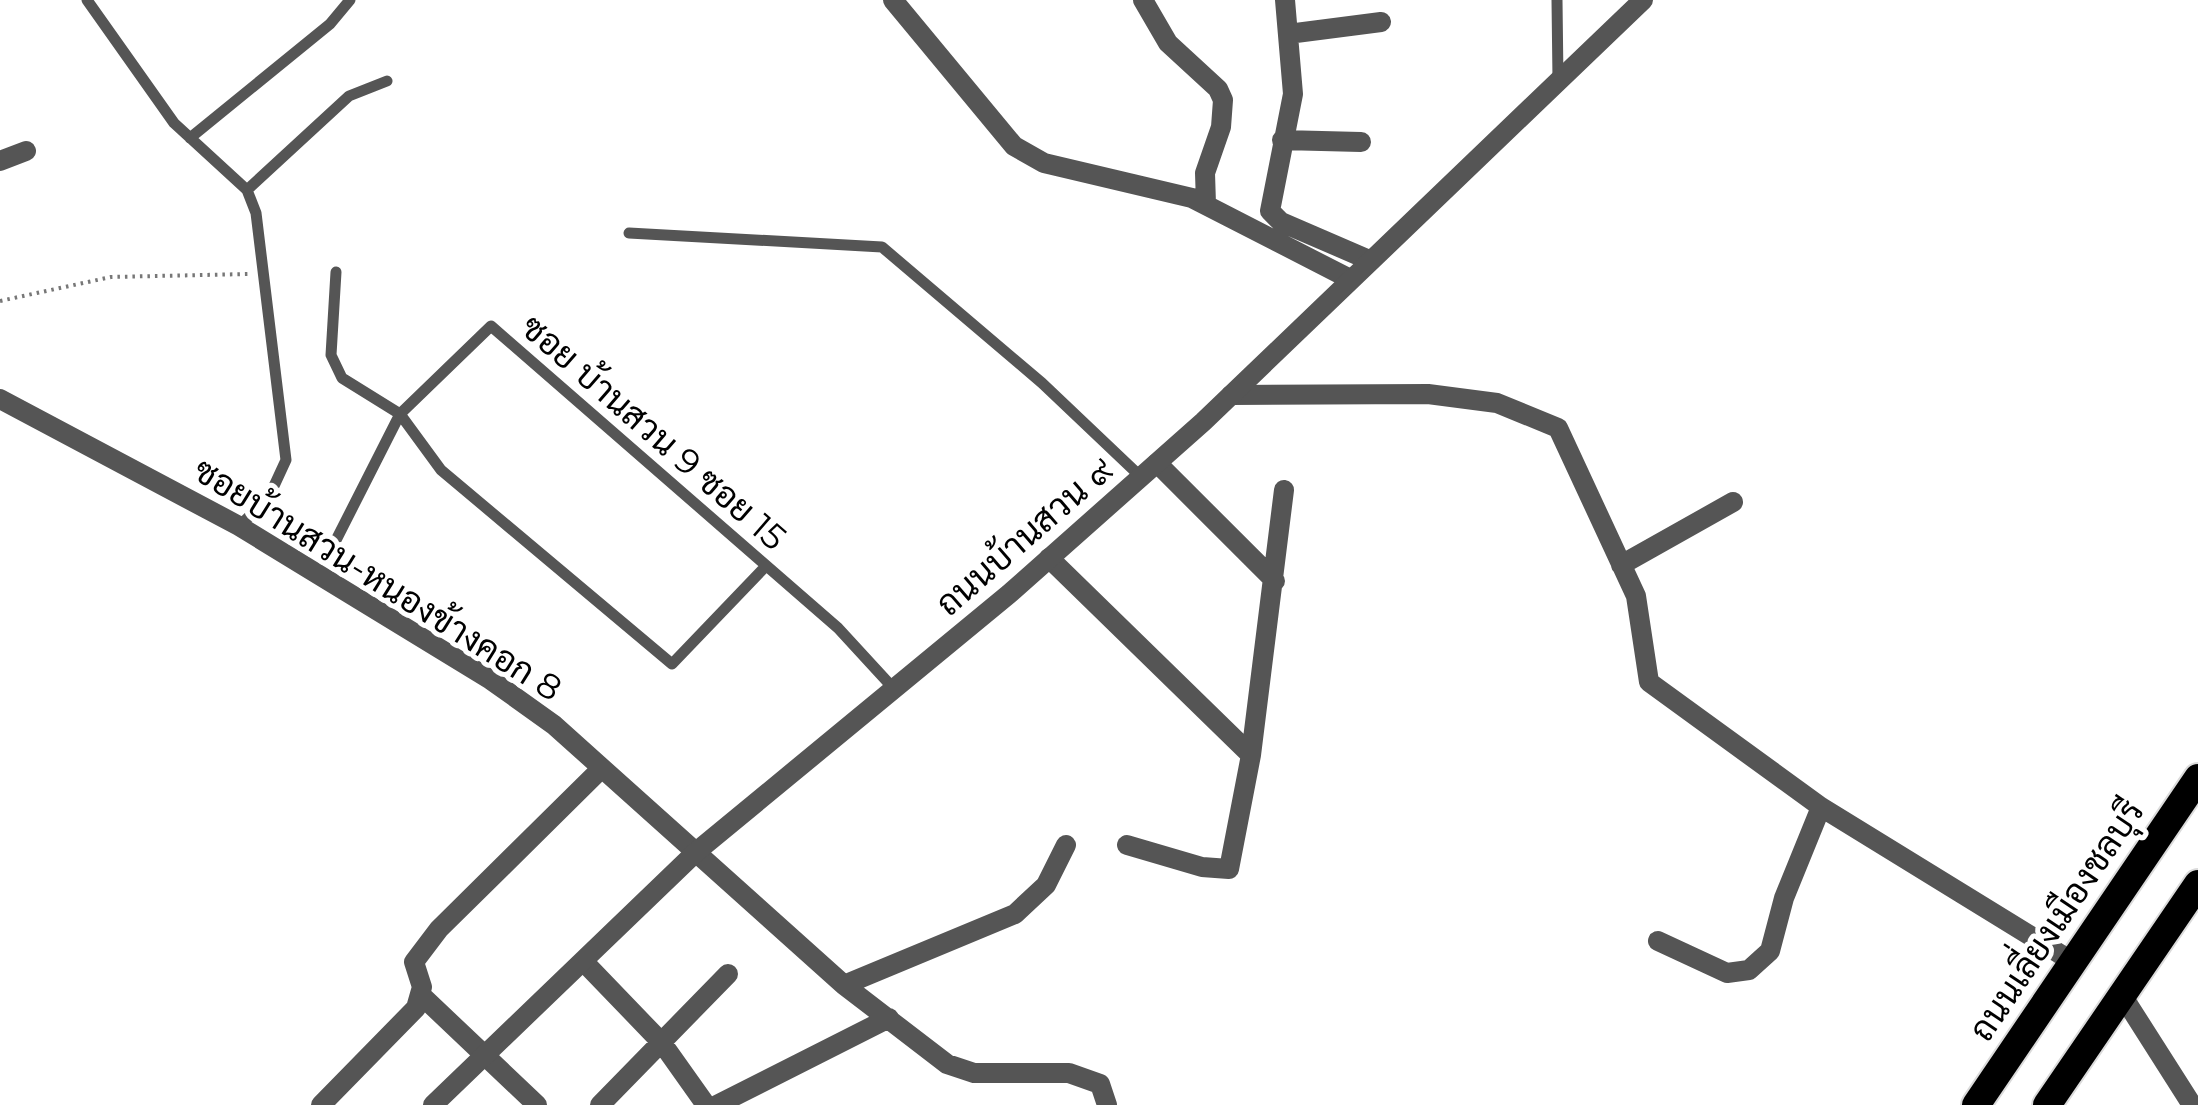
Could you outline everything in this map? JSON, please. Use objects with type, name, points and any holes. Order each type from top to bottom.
[{"type":"highway","name":"ถนนเลี่ยงเมืองชลบุรี","points":[[1976,1105],[2198,778]]},
{"type":"highway","points":[[2047,1105],[2198,884]]},
{"type":"street","points":[[893,0],[1014,146],[1044,162],[1206,204],[1350,279]]},
{"type":"street","points":[[1143,0],[1168,43],[1218,89],[1223,100],[1222,127],[1205,173],[1206,204]]},
{"type":"street","points":[[1285,0],[1293,94],[1270,211],[1280,222],[1369,260]]},
{"type":"street","name":"ถนนบ้านสวน ๙","points":[[433,1105],[696,852],[894,690],[1149,470],[1643,0]]},
{"type":"street","points":[[1288,34],[1381,22]]},
{"type":"street","points":[[1282,140],[1361,142]]},
{"type":"street","points":[[0,161],[26,151]]},
{"type":"street","points":[[1231,395],[1428,394],[1497,403],[1558,428],[1636,596],[1649,682],[1821,806],[2073,962]]},
{"type":"street","name":"ซอยบ้านสวน-หนองข้างคอก 8","points":[[0,399],[239,526],[491,680],[554,725],[844,985],[947,1064],[974,1074],[1069,1074],[1100,1084],[1107,1105]]},
{"type":"street","points":[[1149,470],[1275,582]]},
{"type":"street","points":[[1126,845],[1202,866],[1230,868],[1251,755],[1284,490]]},
{"type":"street","points":[[1621,566],[1733,502]]},
{"type":"street","points":[[1049,558],[1251,755]]},
{"type":"street","points":[[321,1105],[416,1008],[421,995],[414,962],[427,944],[602,768]]},
{"type":"street","points":[[1658,941],[1726,973],[1760,964],[1770,952],[1784,898],[1821,806]]},
{"type":"street","points":[[844,985],[1015,914],[1046,885],[1066,845]]},
{"type":"street","points":[[584,962],[662,1044],[706,1105]]},
{"type":"street","points":[[601,1104],[728,974]]},
{"type":"street","points":[[421,995],[537,1105]]},
{"type":"street","points":[[2122,995],[2192,1105]]},
{"type":"street","points":[[717,1105],[888,1018]]},
{"type":"lane","points":[[87,0],[174,124],[247,190],[256,214],[286,460],[268,498],[239,526]]},
{"type":"lane","points":[[190,138],[330,24],[350,0]]},
{"type":"lane","points":[[1558,0],[1558,80]]},
{"type":"lane","points":[[247,190],[349,96],[387,81]]},
{"type":"lane","points":[[629,233],[882,247],[1149,470]]},
{"type":"lane","points":[[336,272],[331,355],[342,378],[400,414],[441,470],[672,664],[765,567]]},
{"type":"lane","name":"ซอย บ้านสวน 9 ซอย 15","points":[[332,550],[400,414],[491,326],[838,628],[894,690]]},
{"type":"path","points":[[0,301],[111,277],[263,274]]}]
